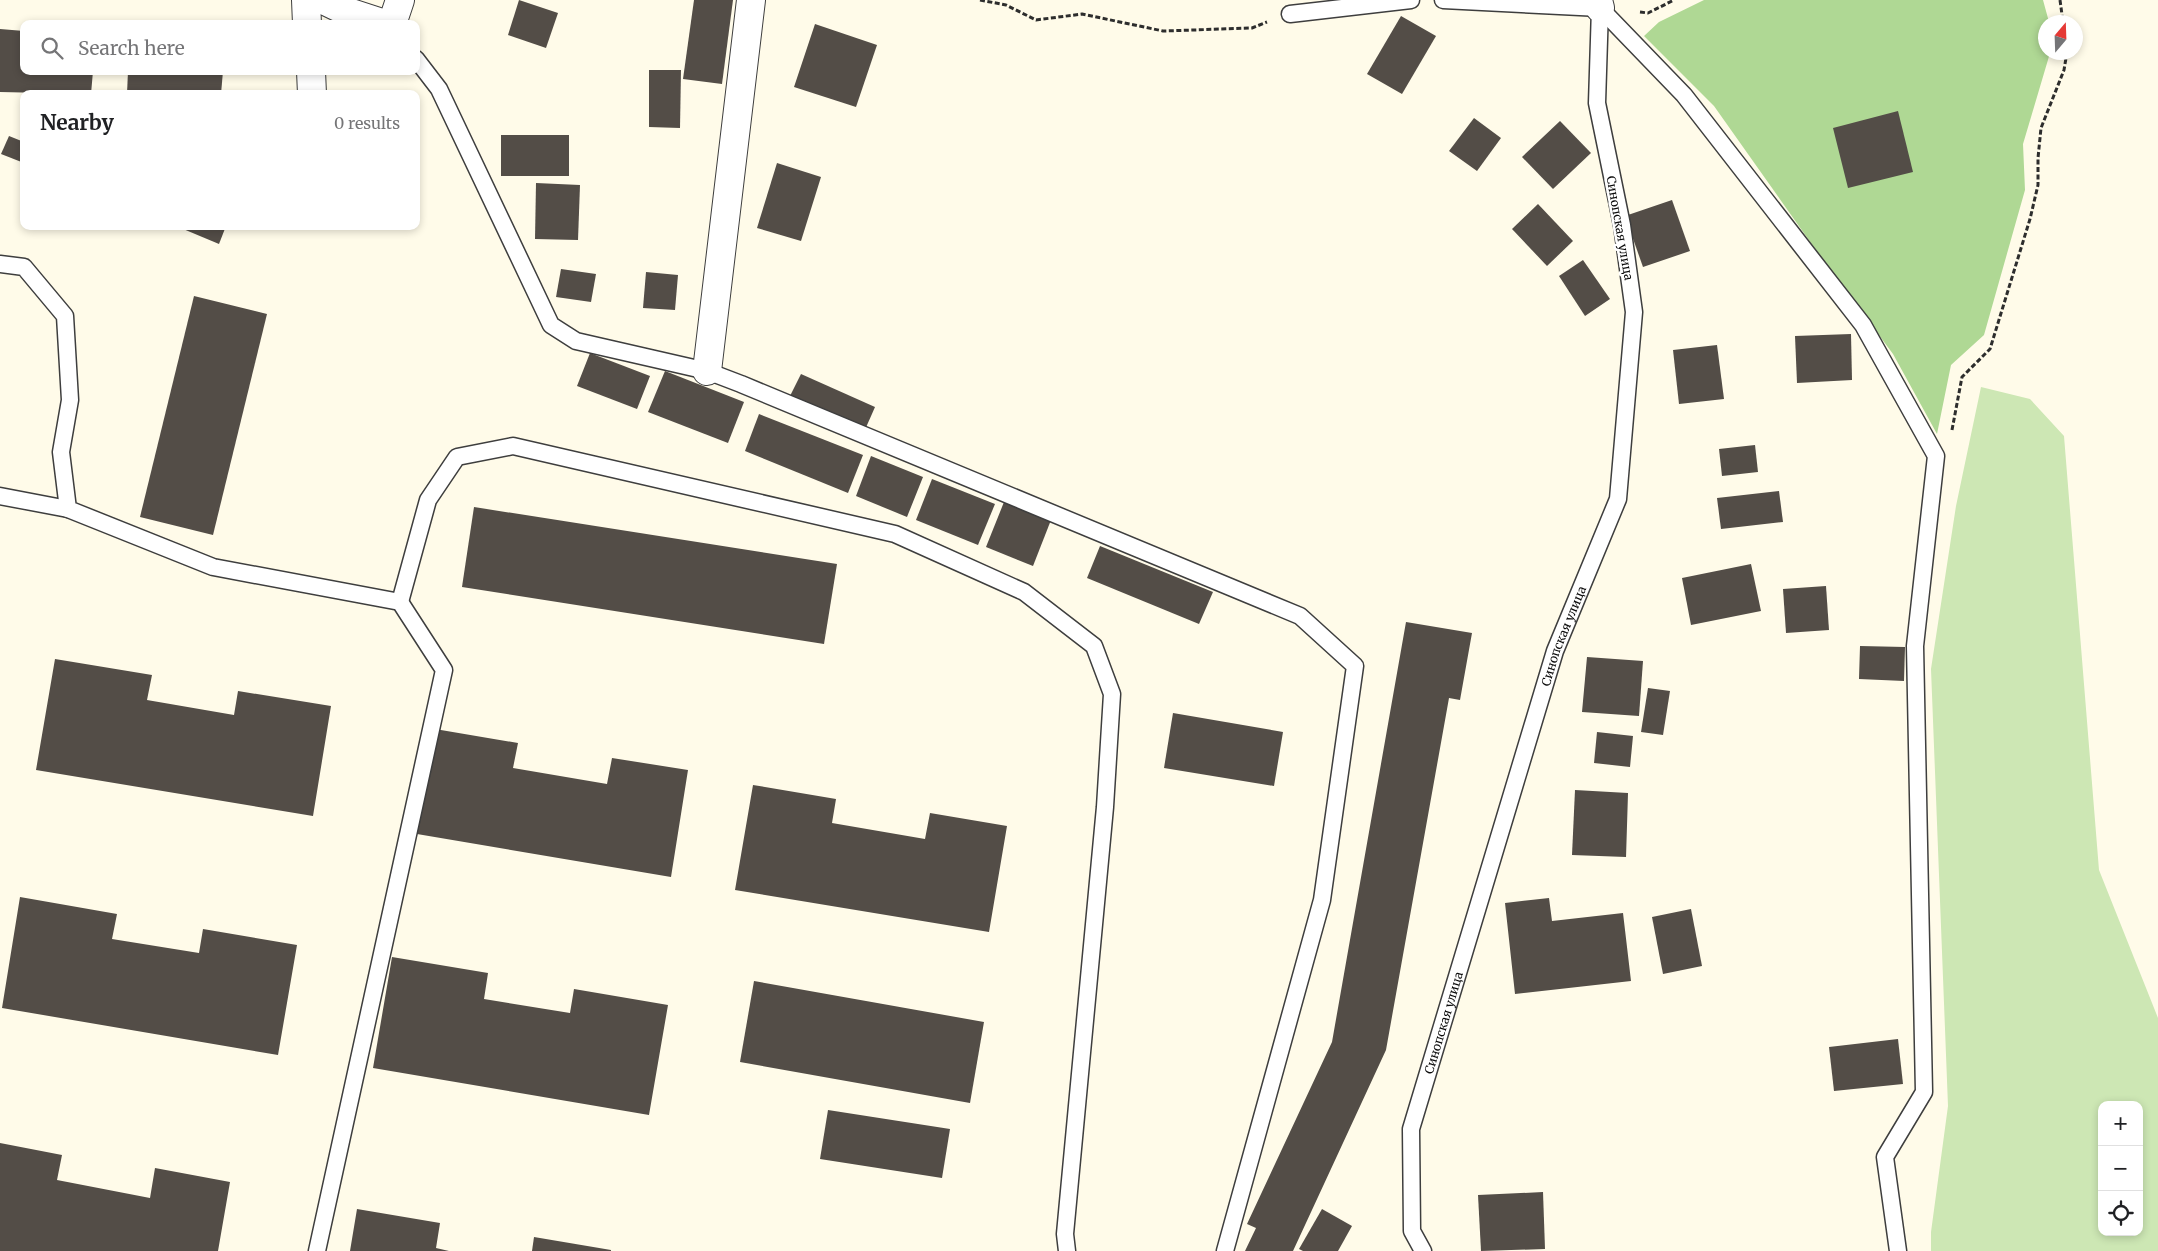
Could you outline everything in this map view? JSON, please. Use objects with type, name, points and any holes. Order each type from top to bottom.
[{"type":"street","points":[[306,0],[308,20]]},
{"type":"street","points":[[324,0],[348,12],[373,20]]},
{"type":"street","points":[[393,20],[400,0]]},
{"type":"street","points":[[707,371],[751,0]]},
{"type":"street","points":[[311,75],[312,90]]},
{"type":"lane","points":[[1290,14],[1411,0]]},
{"type":"lane","points":[[1443,0],[1599,4],[1684,95],[1863,325],[1936,456],[1916,646],[1924,1092],[1885,1157],[1898,1251]]},
{"type":"lane","name":"Синопская улица","points":[[1423,1251],[1412,1231],[1411,1129],[1555,651],[1618,499],[1634,312],[1622,225],[1597,103],[1599,4]]},
{"type":"lane","points":[[420,64],[438,89],[551,325],[576,341],[707,371],[1300,616],[1355,666],[1322,900],[1225,1251]]},
{"type":"lane","points":[[0,264],[24,267],[65,316],[70,400],[61,452],[68,509]]},
{"type":"lane","points":[[400,602],[428,500],[457,457],[513,446],[895,534],[1024,592],[1094,646],[1112,694],[1105,807],[1065,1234],[1067,1251]]},
{"type":"lane","points":[[0,496],[68,509],[213,567],[400,602],[444,670],[317,1251]]},
{"type":"path","points":[[980,0],[1006,5],[1036,20],[1082,14],[1163,31],[1252,28],[1290,14]]},
{"type":"path","points":[[2060,0],[2061,15]]},
{"type":"path","points":[[1936,456],[1951,434],[1962,377],[1990,349],[2038,185],[2041,128],[2064,70],[2066,60]]},
{"type":"green space","points":[[1704,0],[2043,0],[2047,15],[2038,15],[2038,60],[2048,60],[2023,144],[2025,190],[1984,335],[1951,365],[1937,434],[1893,354],[1818,253],[1714,106],[1644,36],[1659,22]]},
{"type":"green space","points":[[1981,387],[2030,399],[2064,436],[2099,870],[2158,1018],[2158,1251],[1931,1251],[1931,1232],[1948,1106],[1931,669],[1956,506]]},
{"type":"building","points":[[519,0],[558,13],[546,48],[508,35]]},
{"type":"building","points":[[694,0],[733,0],[722,84],[683,79]]},
{"type":"building","points":[[1401,16],[1436,36],[1402,94],[1367,74]]},
{"type":"building","points":[[815,24],[877,45],[856,107],[794,87]]},
{"type":"building","points":[[0,29],[20,31],[20,75],[93,75],[91,90],[20,90],[20,92],[0,92]]},
{"type":"building","points":[[649,70],[681,70],[680,128],[649,127]]},
{"type":"building","points":[[128,75],[223,75],[221,90],[127,90]]},
{"type":"building","points":[[1898,111],[1913,172],[1848,188],[1833,128]]},
{"type":"building","points":[[1474,118],[1501,138],[1477,171],[1449,151]]},
{"type":"building","points":[[1560,121],[1591,153],[1553,189],[1522,157]]},
{"type":"building","points":[[501,135],[569,135],[569,176],[501,176]]},
{"type":"building","points":[[9,136],[20,140],[20,161],[1,154]]},
{"type":"building","points":[[777,163],[821,177],[801,241],[757,228]]},
{"type":"building","points":[[536,183],[580,185],[578,240],[535,239]]},
{"type":"building","points":[[1672,200],[1690,251],[1643,267],[1625,216]]},
{"type":"building","points":[[1538,204],[1573,241],[1547,266],[1512,229]]},
{"type":"building","points":[[186,230],[224,230],[219,244]]},
{"type":"building","points":[[1583,260],[1610,299],[1585,316],[1559,276]]},
{"type":"building","points":[[561,269],[596,274],[591,302],[556,297]]},
{"type":"building","points":[[646,272],[678,275],[675,310],[643,308]]},
{"type":"building","points":[[194,296],[267,314],[213,535],[140,517]]},
{"type":"building","points":[[1851,334],[1852,380],[1797,383],[1795,336]]},
{"type":"building","points":[[1717,345],[1724,399],[1679,404],[1673,350]]},
{"type":"building","points":[[590,353],[650,376],[637,409],[577,386]]},
{"type":"building","points":[[665,371],[744,402],[728,443],[648,412]]},
{"type":"building","points":[[801,374],[875,407],[864,432],[789,398]]},
{"type":"building","points":[[759,414],[863,455],[848,493],[745,451]]},
{"type":"building","points":[[1755,445],[1758,472],[1722,476],[1719,449]]},
{"type":"building","points":[[871,456],[923,477],[907,517],[856,496]]},
{"type":"building","points":[[932,479],[995,504],[978,545],[916,520]]},
{"type":"building","points":[[1779,491],[1783,522],[1721,529],[1717,498]]},
{"type":"building","points":[[1004,502],[1051,520],[1033,566],[986,547]]},
{"type":"building","points":[[474,507],[837,564],[824,644],[462,587]]},
{"type":"building","points":[[1100,546],[1213,592],[1199,624],[1087,578]]},
{"type":"building","points":[[1751,564],[1761,611],[1691,625],[1682,578]]},
{"type":"building","points":[[1826,586],[1829,630],[1786,633],[1783,589]]},
{"type":"building","points":[[1406,622],[1472,633],[1460,700],[1449,698],[1386,1050],[1293,1251],[1245,1251],[1256,1228],[1247,1224],[1332,1042]]},
{"type":"building","points":[[1860,646],[1905,647],[1904,681],[1859,679]]},
{"type":"building","points":[[1587,657],[1643,661],[1639,716],[1582,712]]},
{"type":"building","points":[[55,659],[152,675],[147,700],[234,715],[238,691],[331,706],[313,816],[36,770]]},
{"type":"building","points":[[1648,688],[1670,691],[1663,735],[1641,732]]},
{"type":"building","points":[[1173,713],[1283,732],[1274,786],[1164,768]]},
{"type":"building","points":[[435,729],[518,743],[513,768],[607,784],[612,758],[688,770],[671,877],[417,834]]},
{"type":"building","points":[[1597,732],[1633,736],[1630,767],[1594,763]]},
{"type":"building","points":[[753,785],[836,799],[832,823],[925,839],[930,813],[1007,826],[989,932],[735,890]]},
{"type":"building","points":[[1575,790],[1628,793],[1626,857],[1572,855]]},
{"type":"building","points":[[20,897],[117,914],[112,939],[199,953],[203,929],[297,945],[278,1055],[2,1008]]},
{"type":"building","points":[[1549,898],[1552,921],[1623,913],[1631,981],[1515,994],[1505,903]]},
{"type":"building","points":[[1691,909],[1702,966],[1663,974],[1652,917]]},
{"type":"building","points":[[392,957],[488,973],[484,999],[570,1013],[574,989],[668,1005],[649,1115],[373,1068]]},
{"type":"building","points":[[754,981],[984,1022],[970,1103],[740,1062]]},
{"type":"building","points":[[1898,1039],[1903,1084],[1834,1091],[1829,1047]]},
{"type":"building","points":[[828,1110],[950,1129],[942,1178],[820,1159]]},
{"type":"building","points":[[0,1143],[62,1155],[57,1180],[150,1198],[155,1168],[230,1182],[218,1251],[0,1251]]},
{"type":"building","points":[[1543,1192],[1545,1249],[1481,1251],[1478,1195]]},
{"type":"building","points":[[357,1209],[440,1223],[436,1248],[449,1251],[350,1251]]},
{"type":"building","points":[[1322,1209],[1352,1226],[1338,1251],[1303,1251],[1299,1249]]},
{"type":"building","points":[[534,1237],[611,1250],[611,1251],[532,1251]]}]
